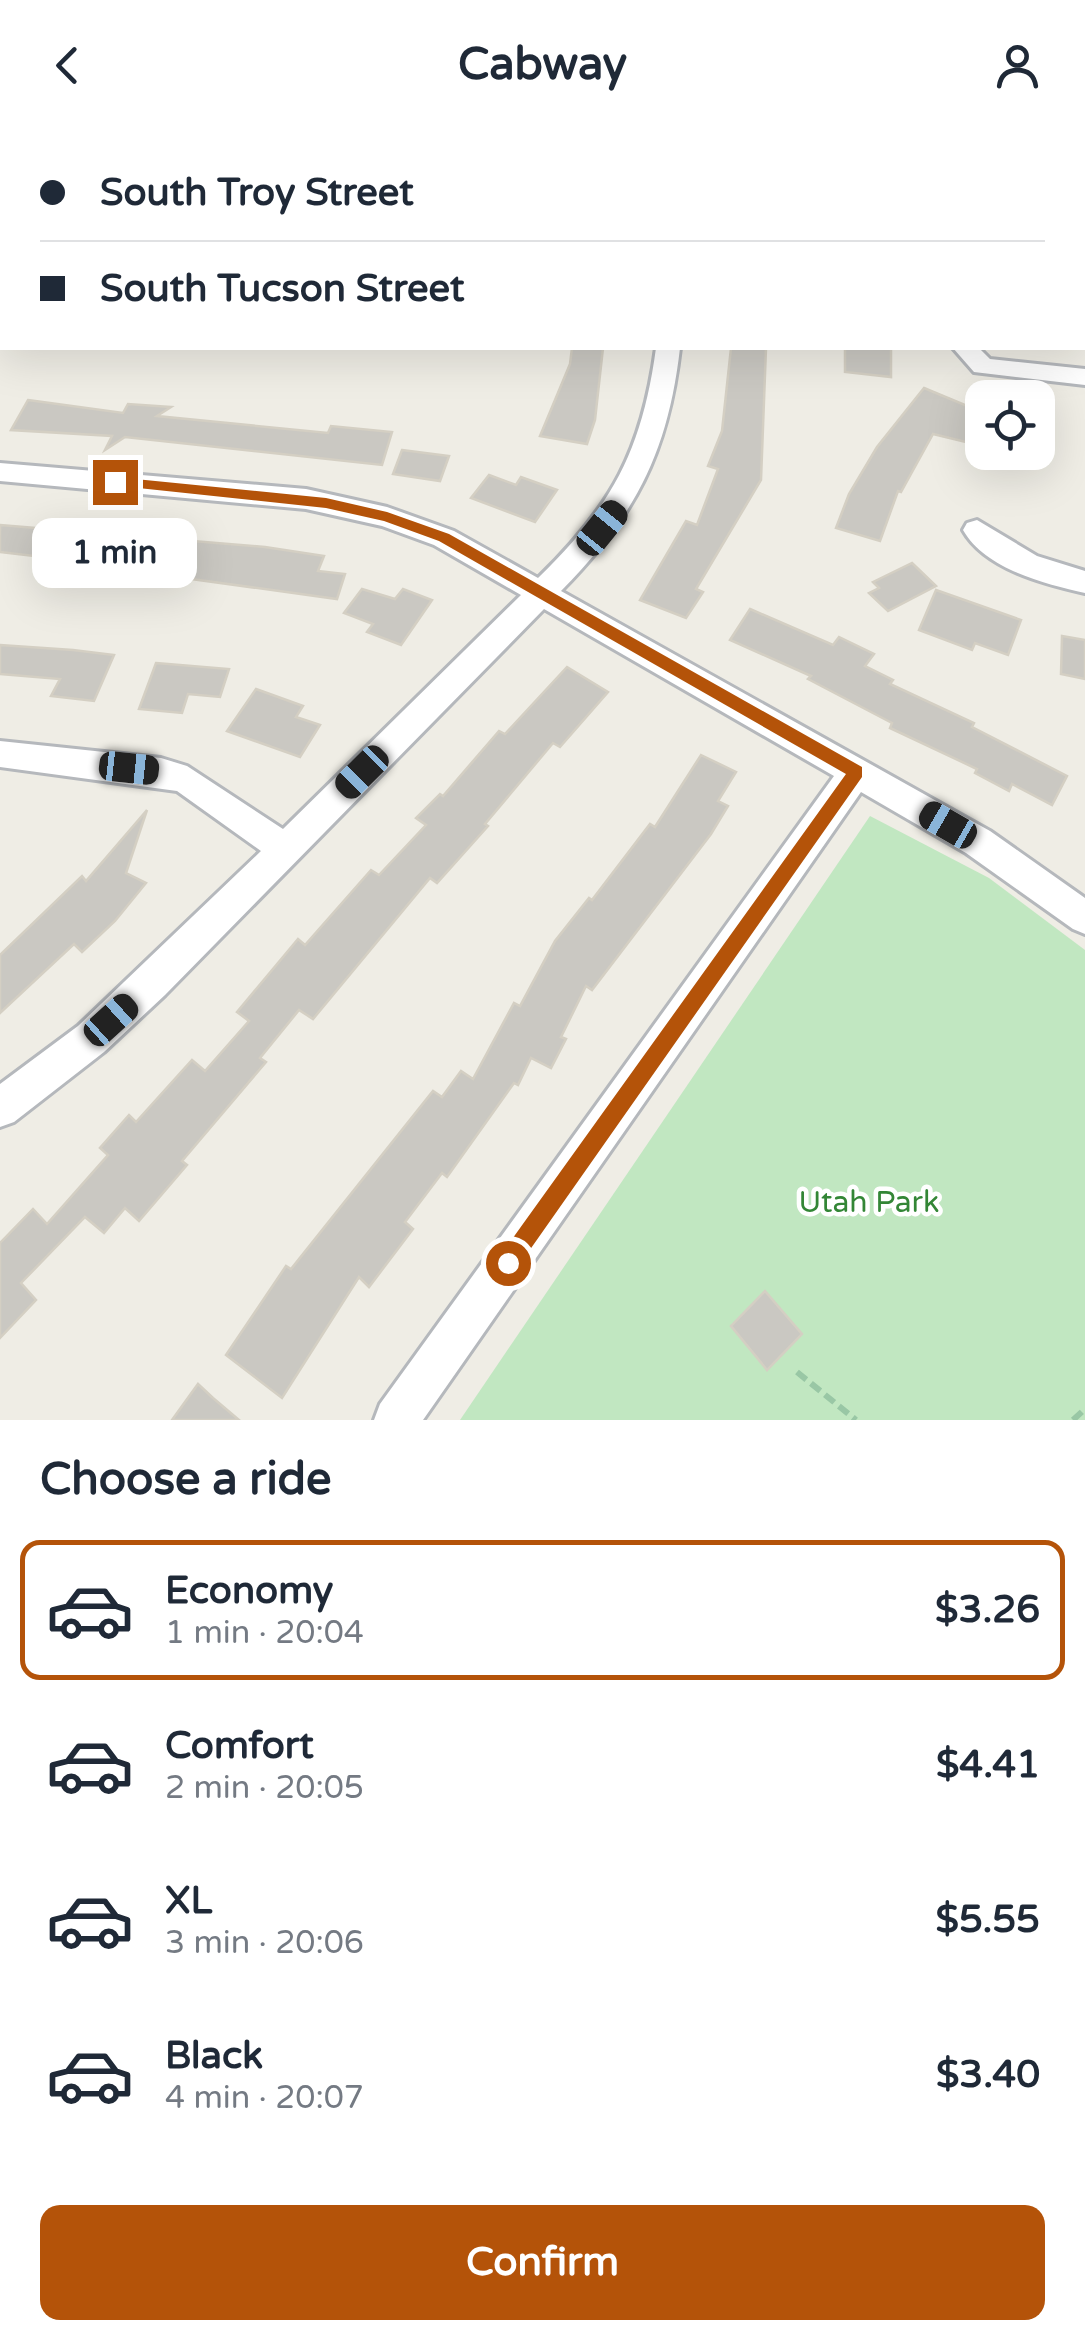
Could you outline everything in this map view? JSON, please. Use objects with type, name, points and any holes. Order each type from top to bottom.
[{"type":"street","points":[[0,1108],[91,1039],[598,534],[638,475],[662,405],[668,350]]},
{"type":"street","points":[[967,350],[984,366],[1085,377]]},
{"type":"street","points":[[0,472],[347,506],[444,538],[978,842],[1085,918]]},
{"type":"street","points":[[977,530],[1002,553],[1034,568],[1085,582]]},
{"type":"street","points":[[0,754],[161,772],[187,780],[285,849]]},
{"type":"street","points":[[396,1420],[856,772]]},
{"type":"path","points":[[796,1372],[856,1420]]},
{"type":"path","points":[[1073,1420],[1085,1408]]},
{"type":"green space","name":"Utah Park","points":[[870,816],[989,878],[1085,950],[1085,1420],[460,1420]]},
{"type":"building","points":[[572,350],[603,350],[595,420],[587,444],[540,436],[570,364]]},
{"type":"building","points":[[731,350],[766,350],[761,480],[696,589],[703,592],[686,618],[640,600],[686,521],[697,525],[718,469],[708,466],[722,431]]},
{"type":"building","points":[[845,350],[891,350],[891,377],[845,372]]},
{"type":"building","points":[[924,388],[965,405],[965,442],[933,434],[901,492],[898,491],[880,541],[836,528],[849,494],[877,447]]},
{"type":"building","points":[[28,400],[123,413],[128,404],[171,407],[157,416],[328,433],[331,426],[392,432],[382,465],[125,437],[105,450],[112,436],[11,430]]},
{"type":"building","points":[[402,450],[449,456],[440,481],[393,474]]},
{"type":"building","points":[[489,475],[516,485],[521,477],[557,490],[535,522],[471,498]]},
{"type":"building","points":[[0,525],[265,547],[324,556],[318,571],[345,574],[337,599],[184,578],[152,566],[143,586],[95,581],[103,564],[0,552]]},
{"type":"building","points":[[912,563],[936,586],[888,611],[869,593],[879,588],[873,582]]},
{"type":"building","points":[[362,589],[395,599],[403,589],[432,600],[401,645],[367,632],[373,624],[344,613]]},
{"type":"building","points":[[936,590],[1021,620],[1008,655],[975,643],[972,650],[919,630]]},
{"type":"building","points":[[750,609],[833,645],[839,637],[874,654],[865,666],[893,680],[890,684],[974,723],[972,727],[1067,776],[1052,805],[1012,784],[1009,791],[975,773],[977,769],[890,728],[892,723],[808,679],[811,676],[730,640]]},
{"type":"building","points":[[1062,636],[1085,640],[1085,679],[1061,674]]},
{"type":"building","points":[[0,645],[114,655],[94,701],[51,696],[60,679],[0,674]]},
{"type":"building","points":[[156,663],[229,669],[220,697],[188,694],[182,713],[139,709]]},
{"type":"building","points":[[567,667],[608,692],[560,747],[553,743],[437,883],[430,878],[313,1019],[299,1010],[260,1058],[266,1062],[182,1161],[187,1165],[139,1221],[125,1208],[104,1233],[85,1217],[21,1283],[36,1300],[0,1338],[0,1243],[33,1209],[47,1224],[108,1155],[100,1148],[129,1115],[136,1122],[192,1060],[205,1071],[249,1021],[237,1012],[298,939],[305,945],[371,870],[379,875],[426,825],[416,818],[440,794],[443,796],[499,731],[505,734]]},
{"type":"building","points":[[256,689],[303,706],[296,717],[320,725],[300,757],[227,731]]},
{"type":"building","points":[[701,755],[736,772],[718,801],[728,806],[711,834],[592,990],[586,986],[551,1068],[531,1058],[518,1085],[514,1083],[447,1177],[442,1173],[405,1222],[413,1229],[369,1287],[359,1277],[282,1398],[226,1355],[286,1266],[291,1269],[433,1091],[442,1097],[461,1071],[473,1079],[514,1003],[520,1006],[555,941],[650,824],[655,827]]},
{"type":"building","points":[[147,810],[126,873],[146,883],[115,921],[82,952],[74,944],[0,1013],[0,955],[82,876],[86,881]]},
{"type":"building","points":[[765,1291],[802,1334],[767,1370],[731,1326]]},
{"type":"building","points":[[198,1384],[213,1398],[239,1420],[172,1420]]},
{"type":"route","points":[[115,482],[347,506],[387,516],[444,538],[856,772],[508,1263]]}]
